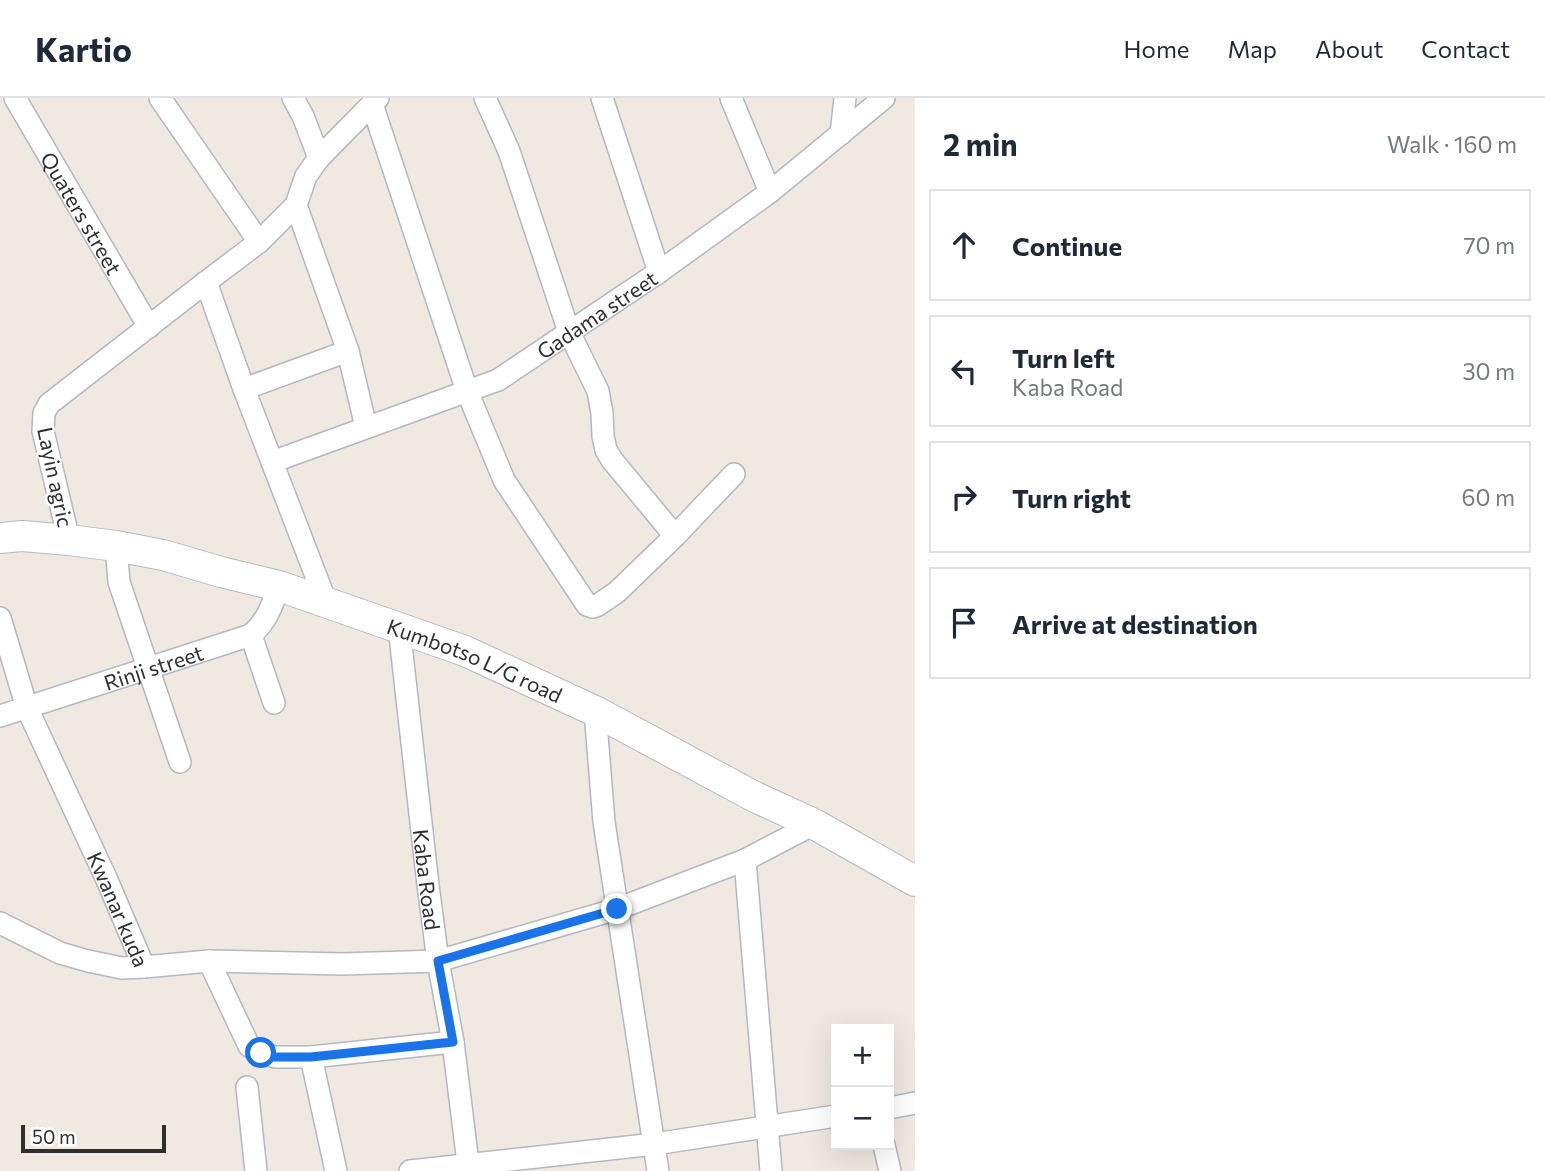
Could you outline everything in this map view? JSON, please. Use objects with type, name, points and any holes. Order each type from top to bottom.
[{"type":"main road","name":"Kumbotso L/G road","points":[[0,538],[22,536],[69,540],[163,555],[279,586],[466,651],[596,711],[755,797],[814,824],[915,881]]},
{"type":"street","name":"Quaters street","points":[[15,98],[149,327]]},
{"type":"street","points":[[160,98],[258,242]]},
{"type":"street","points":[[293,98],[319,158]]},
{"type":"street","points":[[485,98],[509,150],[569,332],[598,391],[606,450],[674,536]]},
{"type":"street","points":[[602,98],[659,272]]},
{"type":"street","points":[[730,98],[770,192]]},
{"type":"street","points":[[841,134],[845,98]]},
{"type":"street","name":"Gadama street","points":[[272,462],[498,380],[659,272],[770,192],[884,98]]},
{"type":"street","points":[[149,327],[258,242],[296,205],[306,176],[319,158],[375,101],[467,391],[504,480],[587,606],[598,605],[617,592],[734,474]]},
{"type":"street","points":[[296,205],[348,351],[366,428]]},
{"type":"street","points":[[206,282],[244,389],[326,601]]},
{"type":"street","name":"Layin agric","points":[[69,540],[43,431],[44,413],[50,404],[149,327]]},
{"type":"street","points":[[244,389],[348,351]]},
{"type":"street","points":[[116,546],[119,582],[180,762]]},
{"type":"street","points":[[274,703],[251,635],[262,625],[270,612],[279,586]]},
{"type":"street","name":"Kwanar kuda","points":[[0,618],[27,708],[144,967],[209,961],[342,964],[438,961],[617,909],[745,860],[814,824]]},
{"type":"street","name":"Kaba Road","points":[[399,627],[438,961],[453,1042],[468,1168]]},
{"type":"street","name":"Rinji street","points":[[0,716],[251,635]]},
{"type":"street","points":[[596,711],[604,822],[658,1171]]},
{"type":"street","points":[[745,860],[771,1171]]},
{"type":"street","points":[[0,923],[60,953],[122,968],[144,967]]},
{"type":"street","points":[[209,961],[249,1046],[261,1053],[275,1057],[311,1057],[453,1042]]},
{"type":"street","points":[[311,1057],[336,1171]]},
{"type":"street","points":[[247,1087],[256,1171]]},
{"type":"street","points":[[894,1107],[915,1103]]},
{"type":"street","points":[[411,1171],[468,1168],[655,1144],[831,1117]]},
{"type":"street","points":[[885,1150],[890,1171]]},
{"type":"route","points":[[261,1053],[275,1057],[311,1057],[453,1042],[438,961],[617,909]]}]
